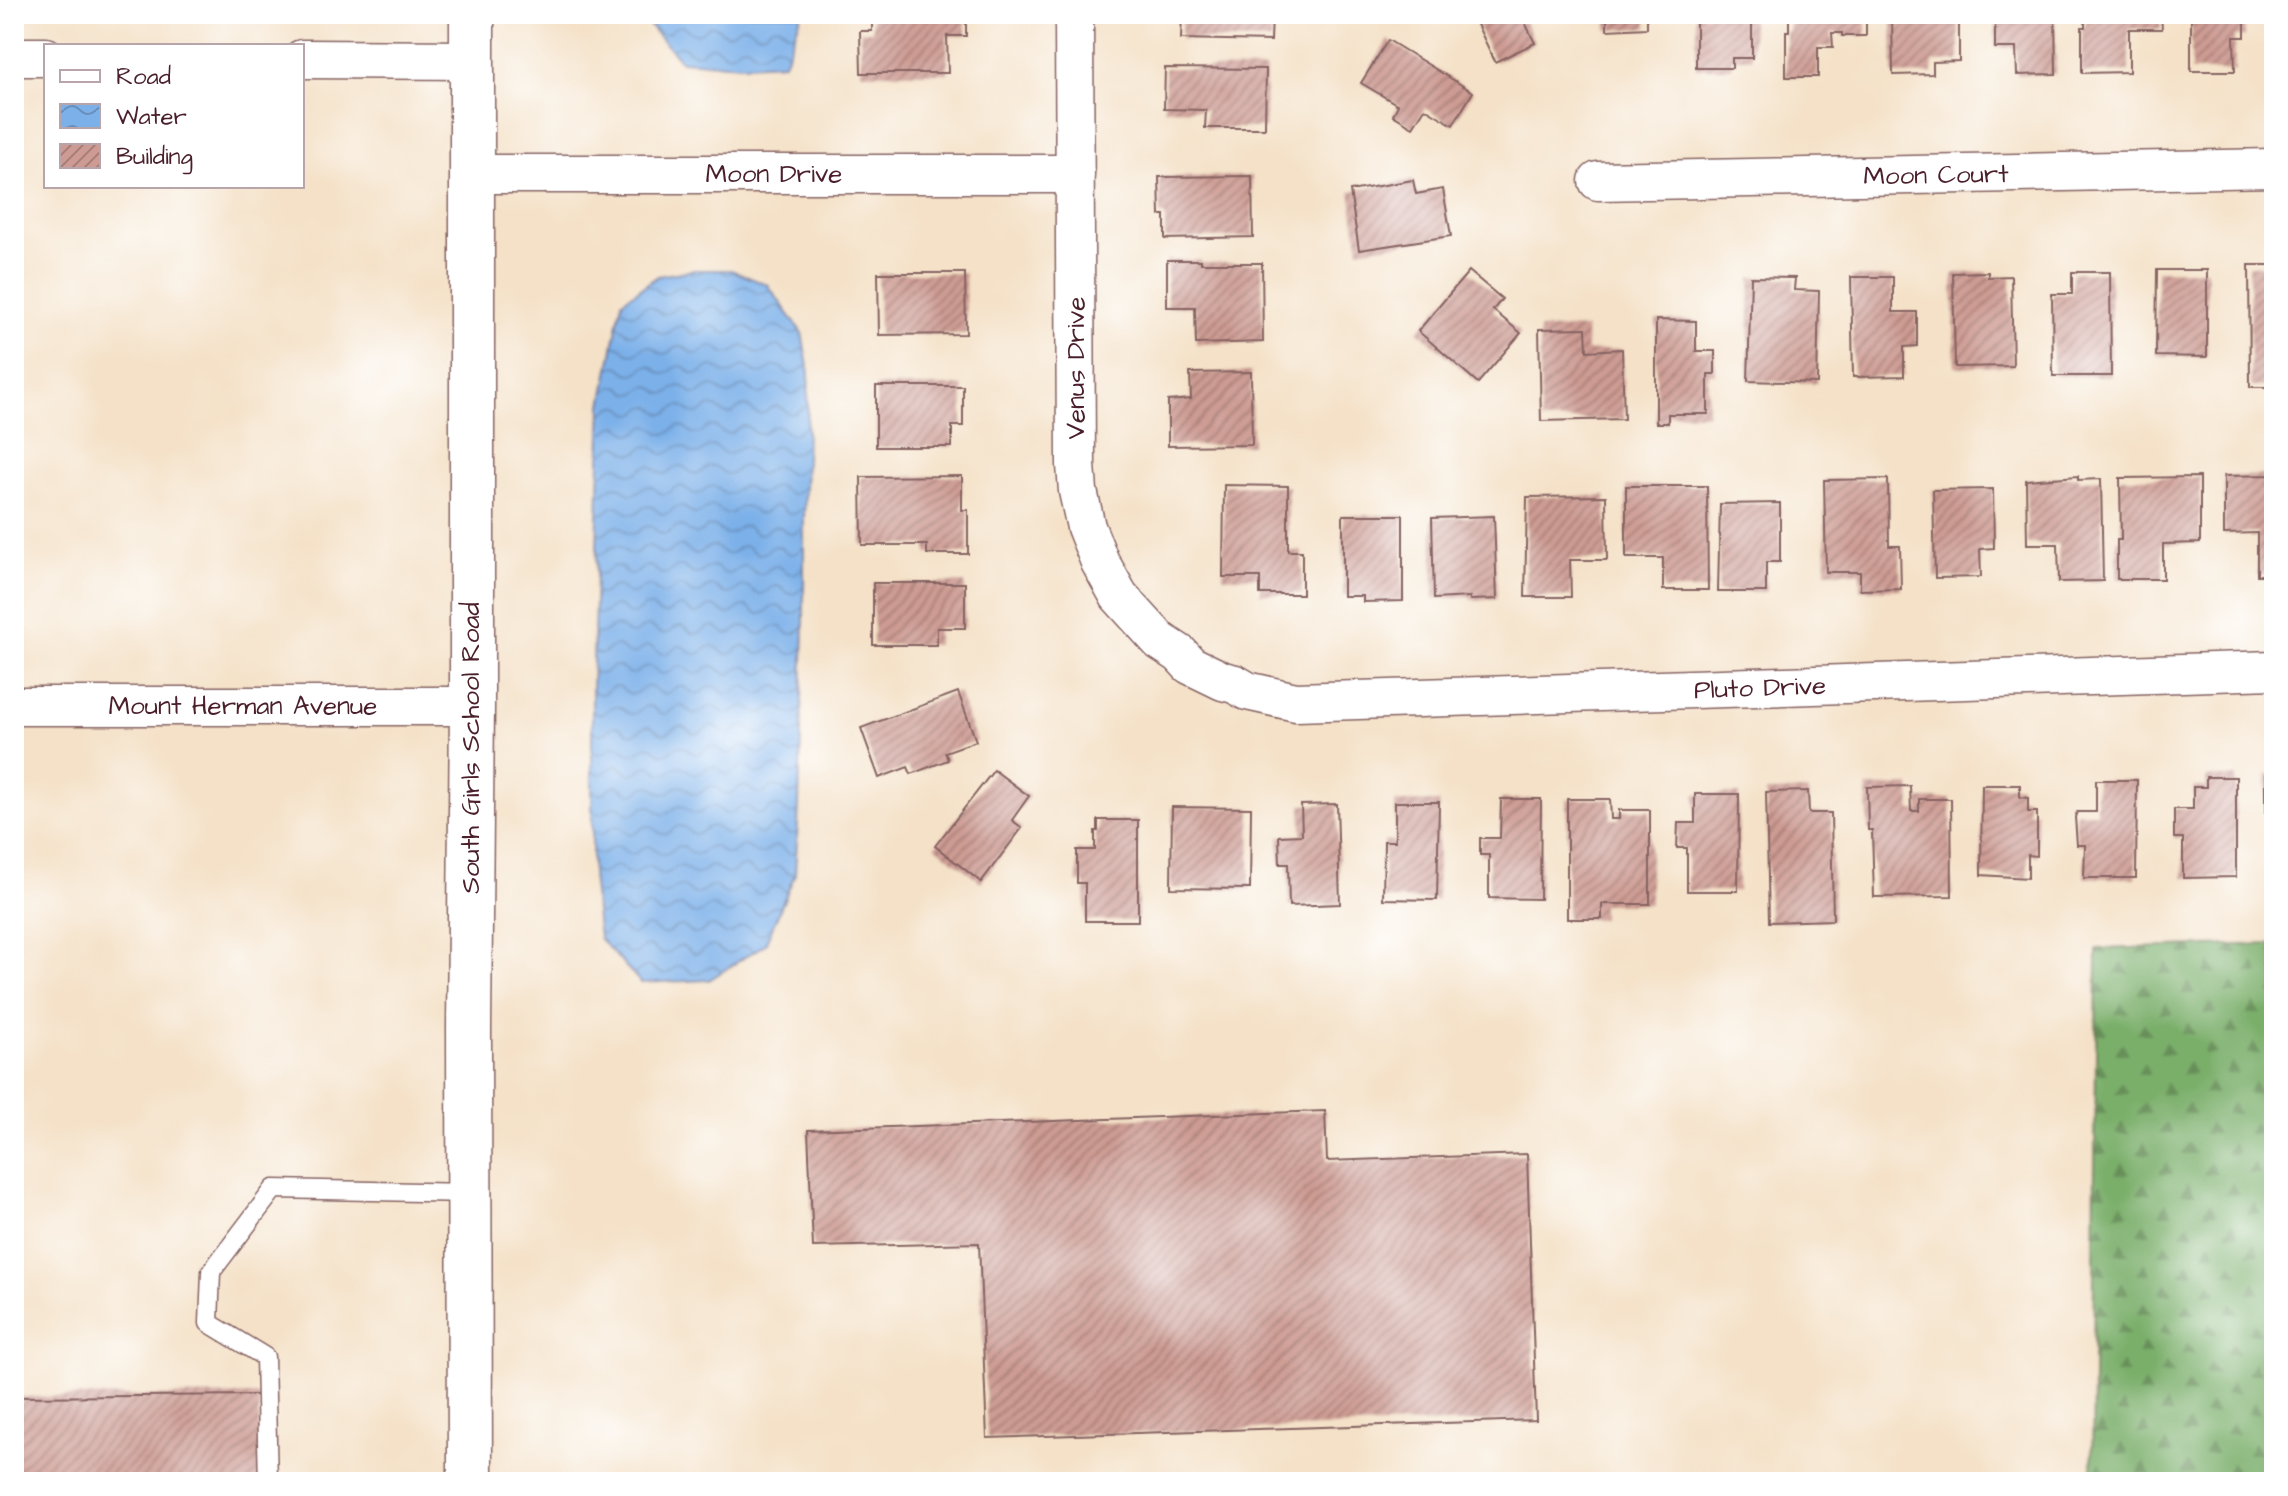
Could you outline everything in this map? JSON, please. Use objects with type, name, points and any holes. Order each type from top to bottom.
[{"type":"main road","name":"South Girls School Road","points":[[470,1482],[472,14]]},
{"type":"street","name":"Venus Drive","points":[[1074,14],[1076,465],[1086,527],[1100,562],[1126,605],[1160,641],[1190,665],[1247,691]]},
{"type":"street","points":[[14,57],[44,57]]},
{"type":"street","points":[[304,59],[472,60]]},
{"type":"street","name":"Moon Court","points":[[1598,181],[2274,168]]},
{"type":"street","name":"Moon Drive","points":[[472,174],[1075,174]]},
{"type":"street","name":"Pluto Drive","points":[[1247,691],[1296,702],[1320,702],[2274,670]]},
{"type":"street","name":"Mount Herman Avenue","points":[[14,706],[472,706]]},
{"type":"lane","points":[[268,1482],[265,1357],[209,1323],[211,1272],[274,1189],[469,1193]]},
{"type":"green space","points":[[2274,944],[2274,1482],[2092,1482],[2097,949]]},
{"type":"water","points":[[639,14],[802,14],[784,63],[743,65],[681,61]]},
{"type":"water","points":[[693,270],[731,270],[768,285],[802,333],[809,371],[795,874],[765,944],[709,980],[641,983],[599,938],[592,876],[592,689],[602,405],[622,301],[658,276]]},
{"type":"building","points":[[872,14],[966,14],[966,36],[947,36],[948,73],[861,73],[860,31],[872,31]]},
{"type":"building","points":[[1182,14],[1272,14],[1271,41],[1181,39]]},
{"type":"building","points":[[1472,14],[1521,14],[1535,43],[1495,62]]},
{"type":"building","points":[[1607,14],[1647,14],[1647,28],[1607,30]]},
{"type":"building","points":[[1696,14],[1752,14],[1752,58],[1732,58],[1732,68],[1696,68]]},
{"type":"building","points":[[1789,14],[1866,14],[1866,36],[1832,33],[1833,47],[1818,47],[1818,77],[1786,77]]},
{"type":"building","points":[[1892,14],[1959,14],[1959,61],[1933,62],[1933,74],[1893,75]]},
{"type":"building","points":[[1995,14],[2055,14],[2056,74],[2017,75],[2016,48],[1995,48]]},
{"type":"building","points":[[2085,14],[2161,14],[2162,29],[2129,29],[2129,72],[2082,73]]},
{"type":"building","points":[[2191,14],[2245,14],[2245,37],[2234,37],[2235,71],[2191,71]]},
{"type":"building","points":[[1388,40],[1473,92],[1453,125],[1425,108],[1413,127],[1393,115],[1398,105],[1361,83]]},
{"type":"building","points":[[1165,68],[1266,69],[1265,128],[1205,128],[1206,110],[1164,109]]},
{"type":"building","points":[[1252,176],[1253,237],[1165,239],[1165,215],[1160,215],[1159,177]]},
{"type":"building","points":[[1413,180],[1416,194],[1443,189],[1451,236],[1359,250],[1350,191]]},
{"type":"building","points":[[1167,260],[1262,263],[1263,342],[1196,344],[1195,307],[1167,307]]},
{"type":"building","points":[[2249,265],[2274,265],[2274,387],[2250,387]]},
{"type":"building","points":[[2157,270],[2207,270],[2207,357],[2156,356]]},
{"type":"building","points":[[1469,271],[1502,299],[1493,310],[1521,333],[1478,383],[1418,331]]},
{"type":"building","points":[[1988,272],[1988,277],[2011,276],[2013,366],[1955,367],[1953,273]]},
{"type":"building","points":[[2072,272],[2110,272],[2111,376],[2053,376],[2052,294],[2072,294]]},
{"type":"building","points":[[878,273],[965,273],[966,334],[879,335]]},
{"type":"building","points":[[1751,277],[1795,278],[1794,290],[1819,291],[1817,383],[1748,381]]},
{"type":"building","points":[[1851,277],[1893,277],[1893,312],[1917,312],[1917,346],[1904,347],[1904,376],[1853,377]]},
{"type":"building","points":[[1656,320],[1696,321],[1696,351],[1715,351],[1715,374],[1708,374],[1708,414],[1668,414],[1668,423],[1656,423]]},
{"type":"building","points":[[1586,328],[1587,351],[1622,349],[1624,419],[1541,421],[1539,329]]},
{"type":"building","points":[[1251,372],[1252,445],[1168,446],[1168,401],[1191,399],[1190,373]]},
{"type":"building","points":[[876,386],[963,386],[963,426],[952,426],[952,447],[876,447]]},
{"type":"building","points":[[2274,475],[2274,575],[2257,575],[2257,533],[2224,534],[2224,476]]},
{"type":"building","points":[[962,476],[962,510],[968,510],[968,554],[927,554],[927,545],[862,545],[861,477]]},
{"type":"building","points":[[2078,476],[2078,480],[2101,479],[2103,581],[2059,582],[2058,544],[2027,544],[2026,480]]},
{"type":"building","points":[[2200,477],[2200,543],[2163,544],[2163,579],[2117,579],[2117,540],[2121,540],[2120,478]]},
{"type":"building","points":[[1888,479],[1889,546],[1900,546],[1901,589],[1860,590],[1860,572],[1826,572],[1824,480]]},
{"type":"building","points":[[1224,485],[1288,486],[1288,551],[1302,551],[1302,594],[1260,594],[1260,577],[1223,577]]},
{"type":"building","points":[[1626,486],[1707,486],[1708,590],[1663,590],[1663,558],[1626,558]]},
{"type":"building","points":[[1993,489],[1994,548],[1980,549],[1981,577],[1935,578],[1933,490]]},
{"type":"building","points":[[1606,496],[1607,560],[1570,560],[1571,597],[1525,597],[1527,497]]},
{"type":"building","points":[[1780,503],[1780,562],[1766,562],[1766,592],[1718,592],[1720,504]]},
{"type":"building","points":[[1343,515],[1403,515],[1403,601],[1363,602],[1363,596],[1343,596]]},
{"type":"building","points":[[1494,516],[1497,599],[1434,599],[1432,518]]},
{"type":"building","points":[[873,583],[965,583],[965,628],[937,628],[937,645],[873,645]]},
{"type":"building","points":[[958,692],[976,741],[945,752],[948,760],[911,774],[908,767],[879,778],[861,728]]},
{"type":"building","points":[[994,770],[1029,796],[1012,820],[1022,828],[981,882],[935,846]]},
{"type":"building","points":[[2266,774],[2274,774],[2274,819],[2266,819]]},
{"type":"building","points":[[2206,777],[2236,777],[2236,877],[2183,878],[2183,838],[2174,838],[2174,809],[2193,809],[2193,787],[2206,787]]},
{"type":"building","points":[[2096,780],[2137,780],[2136,878],[2084,878],[2085,845],[2077,845],[2075,817],[2077,812],[2096,812]]},
{"type":"building","points":[[1982,785],[2020,785],[2020,797],[2028,798],[2028,812],[2037,812],[2037,856],[2028,855],[2028,878],[1981,875]]},
{"type":"building","points":[[1910,786],[1911,811],[1919,811],[1919,799],[1951,799],[1952,896],[1874,897],[1867,787]]},
{"type":"building","points":[[1808,791],[1809,813],[1831,813],[1833,920],[1769,922],[1766,792]]},
{"type":"building","points":[[1695,794],[1739,794],[1738,891],[1687,891],[1687,848],[1677,848],[1678,823],[1695,823]]},
{"type":"building","points":[[1501,799],[1541,799],[1540,899],[1489,898],[1489,855],[1480,855],[1480,838],[1500,838]]},
{"type":"building","points":[[1567,799],[1610,799],[1611,819],[1619,819],[1619,810],[1650,810],[1650,904],[1602,904],[1602,919],[1567,919]]},
{"type":"building","points":[[1395,802],[1439,802],[1437,900],[1383,899],[1384,841],[1395,841]]},
{"type":"building","points":[[1337,804],[1340,904],[1289,906],[1288,864],[1280,864],[1279,836],[1302,835],[1301,805]]},
{"type":"building","points":[[1172,807],[1251,808],[1250,889],[1171,888]]},
{"type":"building","points":[[1098,820],[1138,820],[1138,921],[1085,921],[1085,883],[1077,883],[1077,850],[1095,850]]},
{"type":"building","points":[[1325,1111],[1327,1161],[1527,1154],[1536,1420],[987,1438],[979,1243],[813,1247],[808,1130]]},
{"type":"building","points":[[259,1395],[260,1482],[14,1482],[14,1397]]}]
